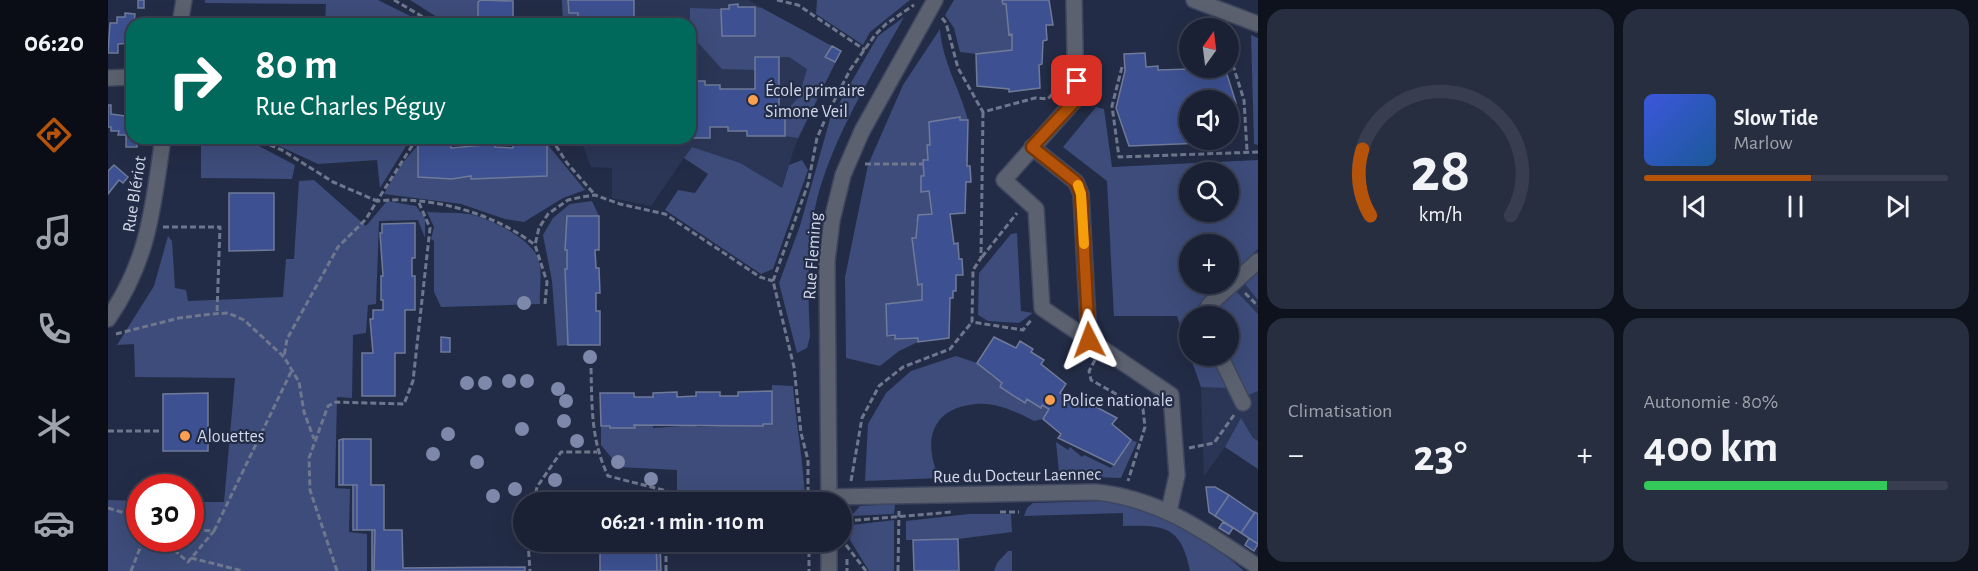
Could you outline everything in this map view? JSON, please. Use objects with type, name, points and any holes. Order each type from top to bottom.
[{"type":"street","points":[[181,18],[184,0]]},
{"type":"street","points":[[1074,0],[1077,95],[1074,102],[1004,180],[1036,209],[1042,308],[1168,391],[1173,400],[1176,483],[1169,511]]},
{"type":"street","points":[[1201,1],[1258,24]]},
{"type":"street","name":"Rue Fleming","points":[[829,492],[827,261],[833,213],[847,164],[869,118],[933,3]]},
{"type":"street","points":[[108,78],[126,77]]},
{"type":"street","name":"Rue Blériot","points":[[108,319],[137,270],[149,228],[162,144]]},
{"type":"street","points":[[1032,147],[1076,182],[1081,194],[1095,344]]},
{"type":"street","points":[[1209,306],[1258,261]]},
{"type":"street","points":[[1225,366],[1243,403]]},
{"type":"street","name":"Rue du Docteur Laennec","points":[[852,498],[1095,492],[1123,496],[1169,511],[1258,567]]},
{"type":"street","points":[[829,552],[829,571]]},
{"type":"path","points":[[394,0],[425,18]]},
{"type":"path","points":[[777,0],[798,5],[865,50]]},
{"type":"path","points":[[808,492],[808,460],[801,433],[794,367],[773,281],[808,184],[817,138],[850,70],[886,24],[911,5],[933,3],[946,24],[958,68],[983,112],[981,258]]},
{"type":"path","points":[[1122,67],[1112,106],[1119,157],[1258,152]]},
{"type":"path","points":[[1237,78],[1244,100],[1247,151]]},
{"type":"path","points":[[983,112],[1035,98],[1048,99],[1058,85],[1077,81]]},
{"type":"path","points":[[268,144],[282,150],[333,182],[377,201],[447,206],[483,216],[514,229],[535,245],[546,274],[545,304]]},
{"type":"path","points":[[284,357],[287,339],[338,247],[366,219],[413,144]]},
{"type":"path","points":[[555,144],[567,163],[595,195],[620,204],[665,214],[760,277],[773,281]]},
{"type":"path","points":[[847,164],[923,164]]},
{"type":"path","points":[[535,245],[539,228],[548,214],[568,200],[595,195]]},
{"type":"path","points":[[848,492],[862,418],[879,386],[903,367],[950,349],[972,322],[973,270],[1027,200]]},
{"type":"path","points":[[337,571],[310,490],[309,458],[328,406],[336,402],[404,405],[412,381],[430,228],[419,203]]},
{"type":"path","points":[[149,228],[220,227],[217,314]]},
{"type":"path","points":[[972,322],[1023,330],[1042,308]]},
{"type":"path","points":[[108,336],[140,330],[179,318],[228,314],[244,320],[284,357],[299,382],[304,412],[315,440]]},
{"type":"path","points":[[1095,344],[1089,371],[1091,380],[1143,410],[1145,417],[1145,427],[1123,496]]},
{"type":"path","points":[[591,368],[592,410],[597,452],[608,476],[667,492]]},
{"type":"path","points":[[176,552],[188,562],[214,531],[291,372]]},
{"type":"path","points":[[1176,448],[1203,447],[1214,443],[1243,403]]},
{"type":"path","points":[[108,430],[159,431]]},
{"type":"path","points":[[536,492],[537,487],[561,452],[597,452]]},
{"type":"path","points":[[898,571],[900,496]]},
{"type":"path","points":[[108,508],[126,513]]},
{"type":"path","points":[[852,521],[963,512]]},
{"type":"path","points":[[997,512],[1019,512]]},
{"type":"path","points":[[204,531],[214,531]]},
{"type":"path","points":[[131,571],[138,552]]},
{"type":"path","points":[[529,552],[530,571]]},
{"type":"path","points":[[666,552],[666,571]]},
{"type":"path","points":[[809,552],[809,571]]},
{"type":"path","points":[[846,552],[847,571]]},
{"type":"path","points":[[851,552],[866,571]]},
{"type":"path","points":[[191,558],[243,571]]},
{"type":"shaded area","points":[[205,0],[378,0],[414,18],[325,18],[326,4],[205,3]]},
{"type":"shaded area","points":[[410,0],[481,0],[479,18],[438,18]]},
{"type":"shaded area","name":"École primaire Simone Veil","points":[[562,0],[748,0],[841,51],[795,146],[773,215],[684,158],[651,206],[612,198],[612,168],[591,167],[582,144],[696,144],[696,18],[563,18]]},
{"type":"shaded area","points":[[562,0],[568,0],[569,13],[578,13],[578,18],[563,18]]},
{"type":"shaded area","points":[[817,0],[910,0],[870,32],[863,45],[816,14]]},
{"type":"shaded area","points":[[954,0],[1002,0],[1003,4],[1006,4],[1009,34],[1012,34],[1012,50],[976,54],[960,52],[954,28],[945,15]]},
{"type":"shaded area","points":[[755,7],[762,8],[841,51],[798,138],[785,136],[785,112],[799,97],[807,69],[789,57],[755,57],[755,70],[722,69],[696,41],[696,18],[690,18],[690,8],[721,9],[722,36],[755,36]]},
{"type":"shaded area","points":[[904,17],[855,106],[824,175],[813,216],[809,250],[810,337],[807,348],[797,353],[779,283],[800,226],[830,119],[878,36]]},
{"type":"shaded area","points":[[940,29],[944,52],[968,120],[960,120],[960,117],[929,122],[930,145],[927,145],[928,160],[923,161],[924,176],[921,176],[921,191],[929,191],[932,214],[916,223],[916,238],[912,238],[919,285],[922,284],[922,300],[886,304],[887,336],[918,338],[918,342],[899,351],[880,366],[846,358],[845,277],[868,165],[903,85]]},
{"type":"shaded area","points":[[1251,35],[1258,38],[1258,145],[1254,144]]},
{"type":"shaded area","points":[[1096,107],[1104,109],[1112,167],[1179,164],[1179,222],[1239,222],[1239,162],[1216,162],[1258,160],[1258,249],[1239,267],[1239,234],[1179,234],[1179,294],[1211,294],[1198,306],[1179,306],[1179,322],[1177,316],[1114,316],[1107,181],[1063,147]]},
{"type":"shaded area","points":[[201,144],[255,144],[295,165],[292,179],[201,178]]},
{"type":"shaded area","points":[[275,144],[407,144],[380,188],[377,160],[318,164]]},
{"type":"shaded area","points":[[547,144],[585,190],[563,198],[524,222],[505,219],[461,204],[384,194],[400,166],[418,145],[418,177],[451,179],[471,176],[471,179],[547,176]]},
{"type":"shaded area","points":[[692,147],[740,163],[782,188],[789,165],[802,160],[808,170],[773,269],[761,274],[665,210],[678,190],[695,193],[708,174],[684,158]]},
{"type":"shaded area","points":[[314,180],[366,226],[387,201],[416,206],[425,218],[425,238],[418,220],[379,221],[376,304],[368,305],[366,333],[353,335],[352,398],[337,397],[335,488],[350,489],[349,532],[367,534],[367,571],[108,571],[108,500],[126,501],[126,552],[204,552],[204,502],[224,502],[235,378],[135,377],[134,344],[117,345],[154,286],[168,236],[172,241],[175,288],[186,290],[188,301],[283,297],[286,259],[294,259],[299,181]]},
{"type":"shaded area","points":[[592,201],[599,216],[567,217],[565,249],[567,250],[567,269],[565,269],[568,345],[557,346],[552,281],[543,235],[553,218],[570,204]]},
{"type":"shaded area","points":[[427,212],[464,213],[477,216],[498,224],[527,243],[538,258],[541,275],[540,304],[441,307],[434,292],[434,241],[431,239],[434,227]]},
{"type":"shaded area","points":[[1017,233],[1021,311],[1033,313],[1019,323],[988,321],[978,315],[979,273],[1011,234]]},
{"type":"shaded area","points":[[1258,241],[1258,469],[1225,447],[1204,476],[1201,387],[1194,366],[1239,366],[1239,306],[1179,306],[1179,322],[1177,316],[1114,316],[1110,247],[1179,244],[1179,294],[1239,294],[1239,242]]},
{"type":"shaded area","points":[[1258,270],[1258,300],[1244,283]]},
{"type":"shaded area","points":[[1230,294],[1239,294],[1258,314],[1258,391],[1246,396],[1232,366],[1239,366],[1239,306],[1219,306]]},
{"type":"shaded area","points":[[956,356],[977,363],[991,372],[989,374],[1002,383],[1000,387],[1024,403],[1027,399],[1040,408],[1042,405],[1049,409],[1043,419],[1034,421],[999,406],[976,404],[961,407],[949,412],[934,429],[932,452],[939,478],[865,481],[868,424],[886,393],[911,371]]},
{"type":"shaded area","points":[[1194,366],[1218,366],[1226,388],[1201,387]]},
{"type":"shaded area","points":[[772,385],[793,386],[804,492],[677,492],[677,470],[619,467],[601,445],[601,426],[634,428],[634,425],[653,425],[653,428],[772,424]]},
{"type":"shaded area","points":[[1241,418],[1253,438],[1258,441],[1258,469],[1225,447]]},
{"type":"shaded area","points":[[1131,440],[1137,442],[1121,478],[1062,476],[1059,472],[1056,442],[1068,450],[1070,447],[1082,457],[1084,455],[1111,468]]},
{"type":"shaded area","points":[[1099,501],[1138,510],[1195,535],[1244,571],[1190,571],[1182,545],[1176,537],[1160,528],[1123,526],[1123,513],[1024,516],[1027,508],[1033,503]]},
{"type":"shaded area","points":[[895,504],[894,514],[852,516],[860,506]]},
{"type":"shaded area","points":[[969,514],[1011,514],[1012,532],[958,539],[906,540],[906,521]]},
{"type":"shaded area","points":[[894,520],[894,571],[869,571],[852,543],[852,525]]},
{"type":"shaded area","points":[[1008,551],[1012,551],[1012,571],[994,571],[997,563]]},
{"type":"building","points":[[138,0],[144,0],[144,8],[138,8]]},
{"type":"building","points":[[481,0],[513,1],[513,18],[478,18],[478,2]]},
{"type":"building","points":[[568,0],[634,0],[634,18],[578,18],[578,13],[569,13]]},
{"type":"building","points":[[1002,0],[1049,0],[1053,25],[1046,25],[1047,40],[1043,41],[1042,64],[1039,65],[1040,88],[1009,92],[1009,89],[977,86],[976,54],[1012,50],[1012,34],[1009,35],[1006,4],[1003,4]]},
{"type":"building","points":[[738,4],[738,7],[755,7],[755,36],[722,36],[721,9],[729,9],[729,5]]},
{"type":"building","points":[[125,13],[135,14],[135,18],[126,18],[126,43],[118,44],[118,53],[108,53],[110,23],[117,23],[117,17],[125,17]]},
{"type":"building","points":[[832,46],[841,51],[835,62],[825,57]]},
{"type":"building","points":[[1145,53],[1146,67],[1158,66],[1158,70],[1179,69],[1179,78],[1228,78],[1232,90],[1179,90],[1179,144],[1129,146],[1116,108],[1125,71],[1124,54]]},
{"type":"building","points":[[755,57],[779,57],[779,112],[785,112],[785,136],[747,136],[747,131],[728,131],[728,127],[710,127],[710,138],[696,138],[696,81],[705,81],[705,85],[720,85],[720,89],[755,89]]},
{"type":"building","points":[[108,105],[111,105],[111,114],[126,116],[126,135],[118,135],[119,131],[111,131],[111,127],[108,127]]},
{"type":"building","points":[[960,117],[960,120],[968,120],[967,166],[970,166],[971,182],[966,182],[965,213],[950,214],[954,244],[958,243],[959,259],[962,259],[963,275],[956,275],[956,291],[953,291],[953,298],[950,298],[949,338],[918,342],[918,338],[895,339],[895,335],[887,336],[886,304],[922,300],[922,284],[918,285],[912,238],[916,238],[918,215],[932,214],[929,191],[921,192],[921,176],[924,176],[923,160],[928,160],[927,145],[930,145],[929,122]]},
{"type":"building","points":[[126,144],[137,144],[137,147],[126,147]]},
{"type":"building","points":[[451,144],[451,148],[495,144],[495,147],[513,148],[513,144],[547,144],[547,176],[471,179],[471,176],[452,179],[418,177],[418,145]]},
{"type":"building","points":[[114,165],[128,177],[123,183],[119,180],[108,194],[108,171]]},
{"type":"building","points":[[229,193],[274,193],[274,250],[229,251]]},
{"type":"building","points":[[567,216],[599,216],[599,250],[595,250],[596,268],[599,268],[600,293],[596,293],[596,311],[600,311],[600,345],[568,345],[565,269],[567,269],[567,250],[565,250]]},
{"type":"building","points":[[415,223],[415,258],[412,258],[412,276],[415,276],[415,310],[405,310],[405,353],[395,353],[395,396],[362,396],[362,353],[373,353],[370,319],[373,319],[373,310],[383,310],[380,233],[382,233],[382,224]]},
{"type":"building","points":[[441,337],[450,338],[450,352],[441,352]]},
{"type":"building","name":"Police nationale","points":[[994,337],[1016,348],[1020,341],[1033,349],[1031,352],[1044,360],[1041,364],[1066,384],[1060,393],[1087,407],[1089,403],[1117,418],[1112,424],[1131,440],[1114,465],[1058,438],[1061,434],[1043,419],[1049,409],[1042,405],[1041,408],[1027,399],[1025,403],[1000,387],[1002,383],[977,363]]},
{"type":"building","points":[[772,391],[772,424],[763,424],[763,426],[634,425],[635,428],[610,428],[610,426],[601,426],[600,393],[634,393],[634,397],[653,397],[653,393],[677,392],[677,397],[696,396],[696,392],[720,392],[720,396],[738,396],[738,392]]},
{"type":"building","name":"Alouettes","points":[[208,393],[208,451],[163,451],[163,394]]},
{"type":"building","points":[[343,439],[371,439],[371,485],[384,485],[384,530],[402,530],[403,568],[525,567],[525,571],[374,571],[375,530],[357,530],[357,485],[343,485]]},
{"type":"building","points":[[343,439],[343,485],[339,485],[339,440]]},
{"type":"building","points":[[353,485],[357,485],[357,530],[353,530]]},
{"type":"building","points":[[1206,487],[1215,487],[1229,495],[1215,516],[1209,512]]},
{"type":"building","points":[[1229,495],[1255,513],[1241,533],[1215,516]]},
{"type":"building","points":[[1255,512],[1258,514],[1258,544],[1241,533]]},
{"type":"building","points":[[1223,522],[1233,528],[1229,534],[1219,528]]},
{"type":"building","points":[[372,530],[375,530],[374,571],[372,571]]},
{"type":"building","points":[[1249,538],[1258,544],[1254,551],[1245,545]]},
{"type":"building","points":[[958,539],[959,571],[914,571],[913,540]]},
{"type":"building","points":[[600,552],[656,552],[657,571],[600,571]]},
{"type":"building","points":[[656,552],[660,552],[661,571],[657,571]]},
{"type":"slow traffic","points":[[1078,185],[1081,194],[1084,244]]},
{"type":"place","name":"École primaire Simone Veil","points":[[753,100]]},
{"type":"place","name":"Police nationale","points":[[1050,400]]},
{"type":"place","name":"Alouettes","points":[[185,436]]},
{"type":"route","points":[[1077,81],[1078,90],[1074,102],[1032,147],[1076,182],[1079,187],[1089,340]]}]
